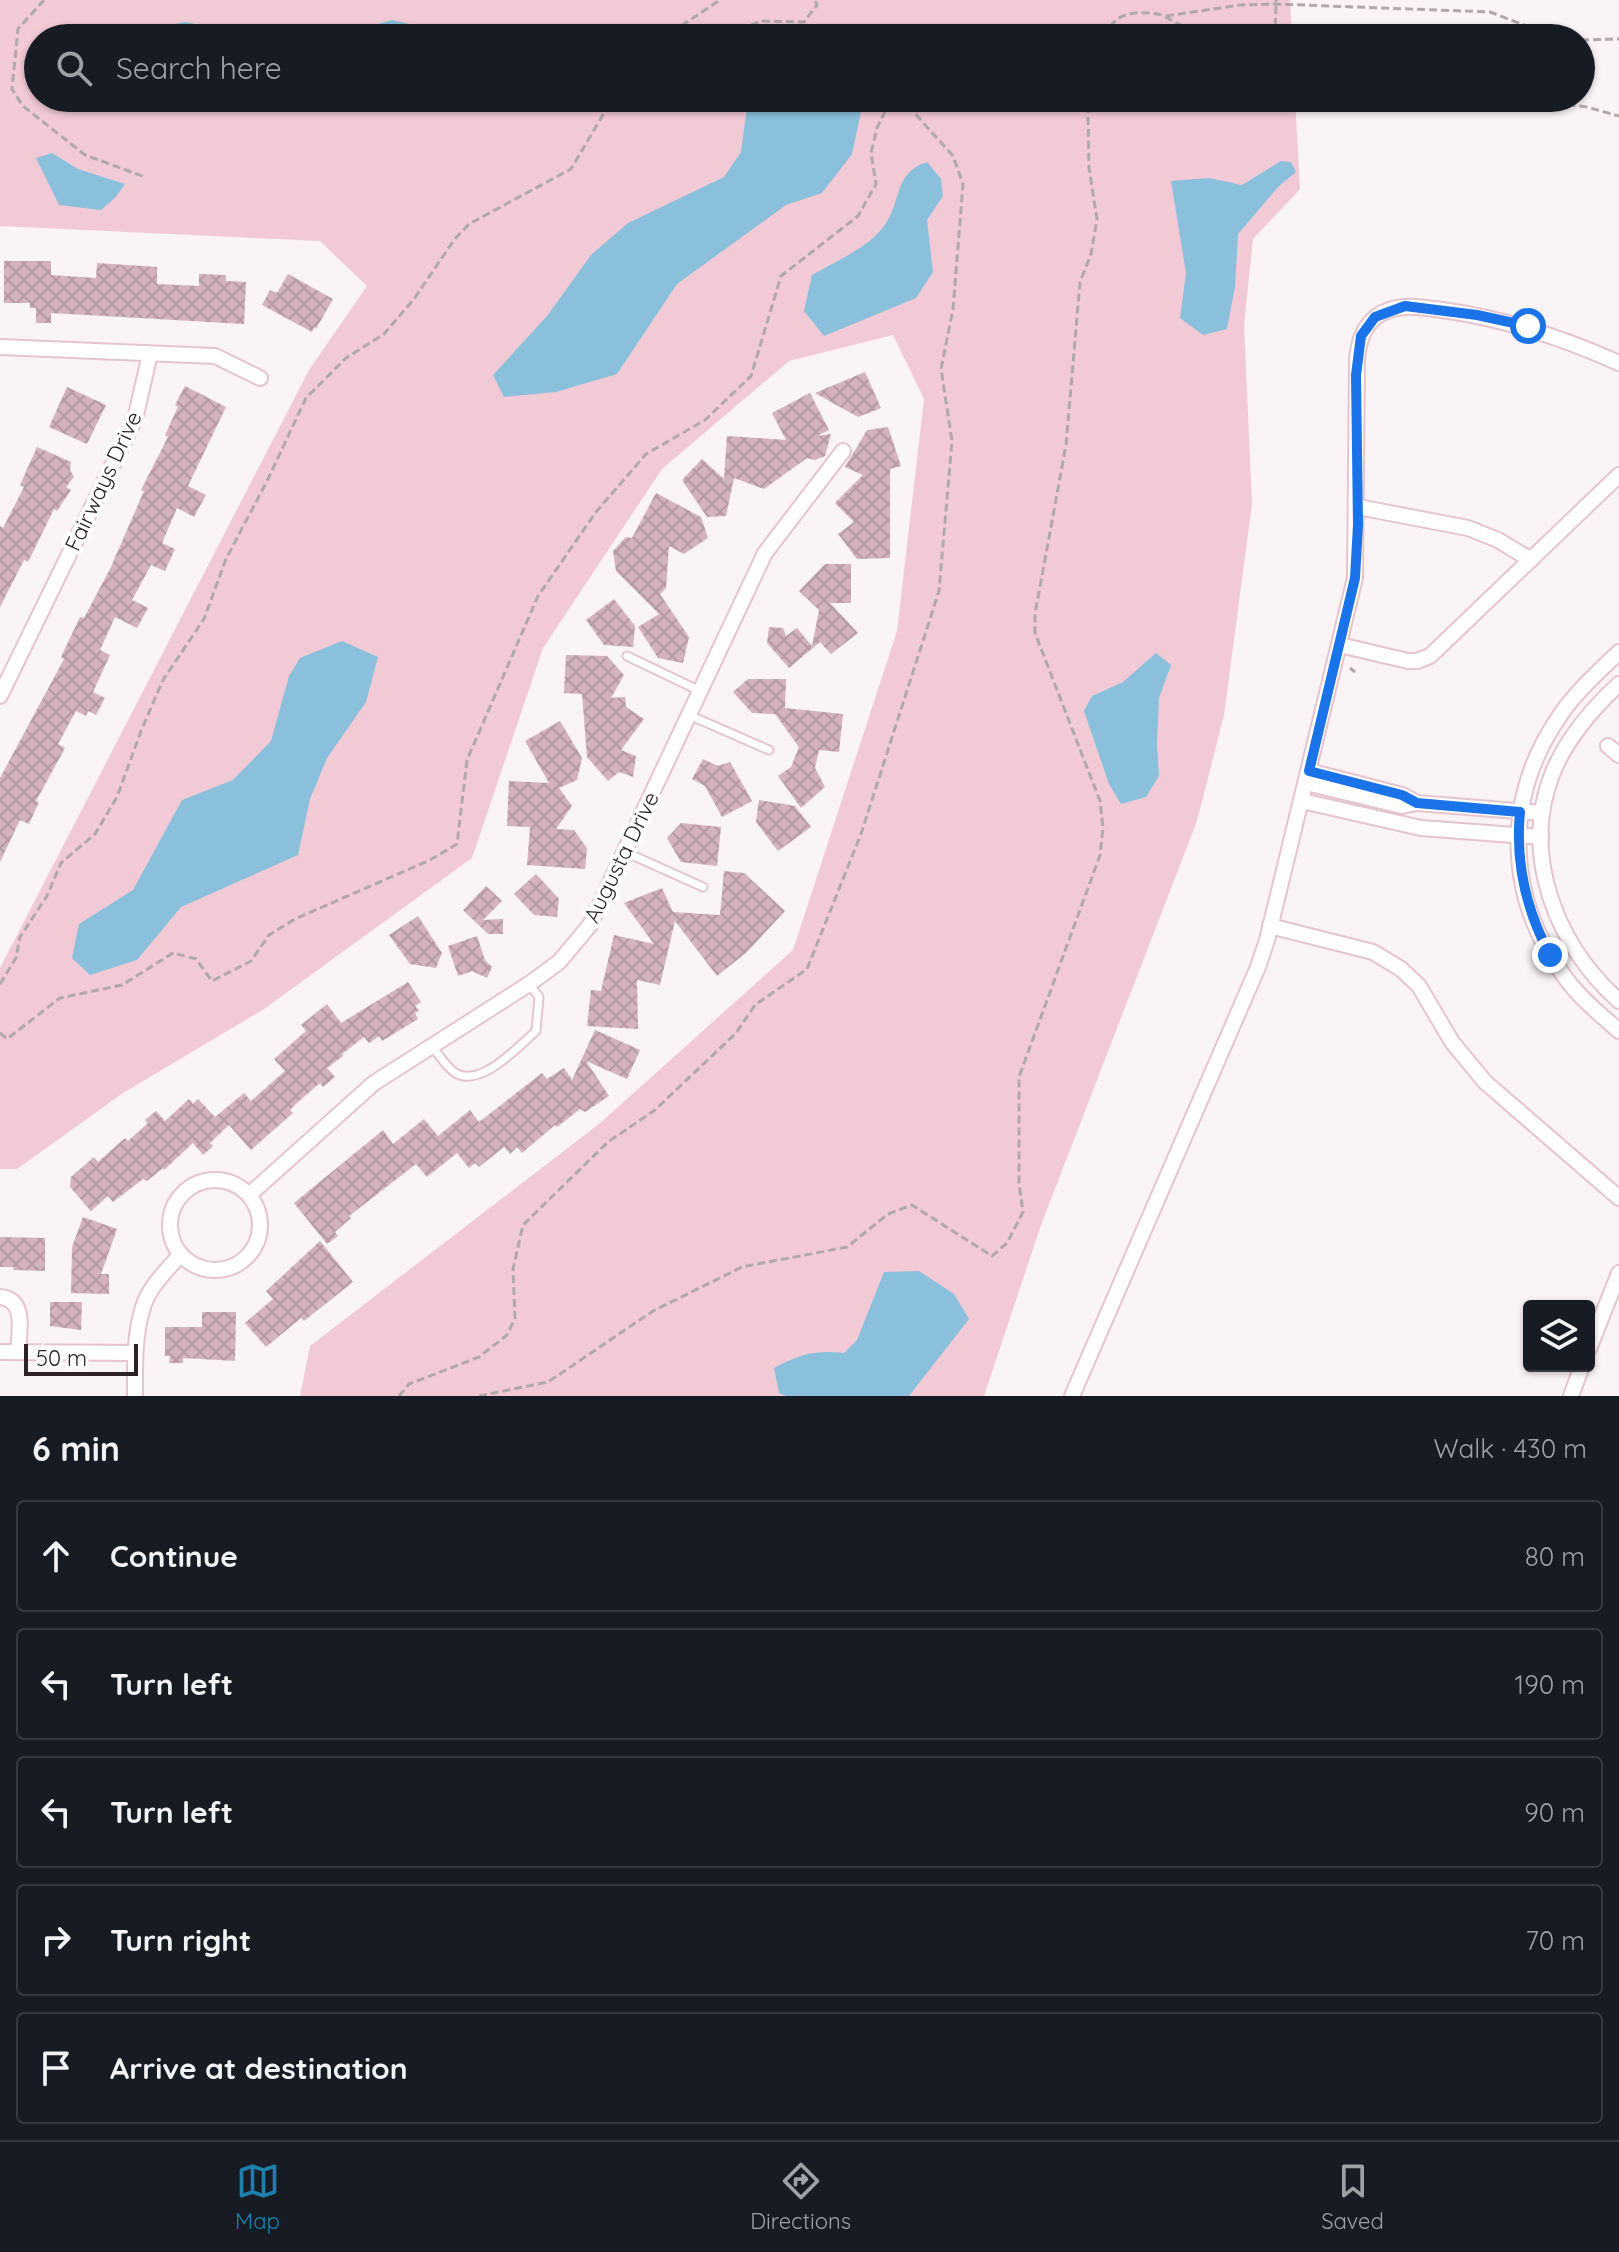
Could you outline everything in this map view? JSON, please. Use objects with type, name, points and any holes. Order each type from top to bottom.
[{"type":"street","points":[[1072,1396],[1258,967],[1270,926],[1355,578],[1358,347],[1367,326],[1384,312],[1415,306],[1505,320],[1619,363]]},
{"type":"street","points":[[0,347],[215,356],[260,378]]},
{"type":"street","name":"Fairways Drive","points":[[0,696],[135,419],[150,354]]},
{"type":"street","name":"Augusta Drive","points":[[249,1195],[374,1083],[529,984],[559,962],[590,925],[765,553],[843,451]]},
{"type":"street","points":[[1340,645],[1403,661],[1427,657],[1619,475]]},
{"type":"street","points":[[1358,507],[1477,531],[1531,560]]},
{"type":"street","points":[[1619,652],[1581,688],[1551,729],[1531,771],[1520,812],[1518,837],[1523,887],[1541,938],[1569,983],[1619,1031]]},
{"type":"street","points":[[1619,684],[1584,721],[1552,773],[1542,813],[1541,837],[1545,882],[1563,931],[1582,961],[1619,1001]]},
{"type":"street","points":[[1308,777],[1402,795],[1417,803],[1542,813]]},
{"type":"street","points":[[1302,801],[1421,828],[1541,837]]},
{"type":"street","points":[[1270,926],[1373,952],[1401,969],[1419,986],[1452,1042],[1485,1082],[1619,1198]]},
{"type":"street","points":[[221,1180],[236,1185],[249,1195],[257,1207],[260,1221],[254,1248],[245,1259],[233,1267],[219,1270],[192,1264],[180,1255],[172,1242],[170,1219],[179,1197],[191,1186],[221,1180]]},
{"type":"street","points":[[135,1396],[135,1353],[143,1305],[180,1255]]},
{"type":"street","points":[[1595,1334],[1619,1273]]},
{"type":"street","points":[[0,1297],[7,1297],[17,1306],[20,1320],[18,1352]]},
{"type":"street","points":[[0,1352],[135,1353]]},
{"type":"street","points":[[1571,1396],[1580,1372]]},
{"type":"lane","points":[[627,656],[700,691]]},
{"type":"lane","points":[[689,715],[769,750]]},
{"type":"lane","points":[[625,852],[703,887]]},
{"type":"lane","points":[[433,1048],[456,1074],[474,1077],[493,1068],[536,1031],[539,997],[529,984]]},
{"type":"path","points":[[24,107],[12,89],[18,29],[44,0]]},
{"type":"path","points":[[684,24],[720,0]]},
{"type":"path","points":[[754,24],[762,21],[804,22],[817,5],[815,0]]},
{"type":"path","points":[[1275,24],[1276,2]]},
{"type":"path","points":[[1112,24],[1117,18],[1135,12],[1166,16],[1276,2],[1490,12],[1521,24]]},
{"type":"path","points":[[1166,16],[1178,24]]},
{"type":"path","points":[[1595,40],[1619,39]]},
{"type":"path","points":[[1595,109],[1619,116]]},
{"type":"path","points":[[31,112],[85,155],[145,177]]},
{"type":"path","points":[[0,984],[16,958],[20,937],[47,896],[61,863],[95,834],[117,797],[163,680],[204,619],[226,559],[306,398],[346,358],[384,334],[469,224],[571,169],[605,112]]},
{"type":"path","points":[[0,1033],[7,1039],[60,998],[122,985],[173,953],[196,959],[212,981],[251,961],[269,935],[295,919],[430,860],[457,844],[467,760],[538,596],[596,512],[646,454],[705,420],[751,376],[781,276],[858,216],[876,184],[871,153],[885,112]]},
{"type":"path","points":[[399,1396],[409,1384],[479,1357],[507,1335],[515,1318],[513,1269],[523,1225],[608,1142],[655,1110],[736,1033],[755,1005],[807,969],[861,834],[939,591],[952,441],[941,369],[953,309],[963,184],[953,156],[914,112]]},
{"type":"path","points":[[479,1396],[548,1382],[653,1311],[742,1267],[847,1247],[888,1214],[912,1205],[992,1256],[1007,1243],[1023,1212],[1019,1183],[1019,1077],[1100,855],[1103,828],[1100,801],[1035,633],[1035,614],[1066,445],[1080,282],[1091,254],[1097,219],[1089,168],[1088,112]]},
{"type":"path","points":[[1350,668],[1355,672]]},
{"type":"shaded area","points":[[0,0],[1290,0],[1291,24],[24,24],[24,112],[1296,112],[1300,189],[1253,239],[1244,325],[1252,504],[1224,715],[1197,821],[1041,1225],[984,1396],[300,1396],[310,1346],[599,1124],[793,950],[897,631],[924,399],[893,335],[789,361],[662,469],[543,648],[472,858],[264,1009],[123,1093],[17,1169],[0,1169],[0,968],[309,370],[367,286],[320,241],[0,226]]},
{"type":"water","points":[[392,20],[410,24],[378,24]]},
{"type":"water","points":[[746,112],[861,112],[852,154],[822,193],[786,205],[677,284],[617,374],[556,392],[504,397],[493,375],[547,316],[591,255],[628,223],[724,177],[741,152]]},
{"type":"water","points":[[52,153],[78,169],[125,184],[101,210],[59,205],[36,158]]},
{"type":"water","points":[[1281,161],[1291,162],[1296,172],[1279,186],[1238,234],[1235,287],[1227,329],[1203,335],[1180,318],[1186,273],[1171,181],[1209,178],[1242,185]]},
{"type":"water","points":[[927,162],[941,179],[943,196],[927,220],[933,272],[916,298],[824,336],[804,311],[812,275],[851,254],[877,234],[890,217],[908,173]]},
{"type":"water","points":[[342,641],[378,657],[366,702],[327,758],[310,799],[298,855],[181,907],[137,960],[90,975],[72,958],[79,924],[133,890],[182,800],[233,780],[271,741],[289,676],[300,658]]},
{"type":"water","points":[[1156,653],[1171,665],[1159,698],[1159,776],[1146,797],[1121,804],[1109,784],[1084,711],[1092,696],[1123,682]]},
{"type":"water","points":[[919,1271],[954,1294],[969,1319],[909,1396],[786,1396],[779,1393],[774,1368],[808,1354],[844,1353],[857,1340],[884,1272]]},
{"type":"building","points":[[4,261],[51,261],[51,275],[96,278],[97,263],[157,267],[157,284],[199,286],[199,274],[226,275],[226,281],[246,282],[244,324],[51,313],[51,323],[36,323],[36,308],[30,308],[30,303],[4,303]]},
{"type":"building","points":[[288,274],[333,299],[312,332],[262,305],[270,290],[277,293]]},
{"type":"building","points":[[865,372],[881,408],[858,417],[815,393]]},
{"type":"building","points":[[185,386],[226,407],[188,486],[206,495],[194,517],[177,508],[162,543],[175,549],[165,571],[151,565],[132,600],[148,608],[137,628],[115,617],[100,650],[110,655],[93,692],[105,698],[96,715],[88,711],[86,716],[76,711],[58,744],[65,748],[36,801],[39,802],[29,824],[20,820],[0,862],[0,778],[64,659],[61,657],[80,617],[84,618],[110,569],[144,491],[141,490],[168,437],[165,435],[178,407],[175,405]]},
{"type":"building","points":[[67,387],[106,405],[87,444],[49,427]]},
{"type":"building","points":[[810,393],[829,430],[817,436],[831,434],[825,456],[815,460],[807,458],[764,489],[734,478],[726,516],[707,517],[682,480],[702,459],[724,479],[727,436],[786,440],[772,413]]},
{"type":"building","points":[[888,427],[901,466],[890,469],[890,558],[857,559],[838,534],[854,522],[835,503],[863,475],[845,467],[867,430]]},
{"type":"building","points":[[37,447],[71,462],[70,470],[74,477],[66,487],[71,490],[57,511],[54,509],[28,562],[24,560],[0,607],[0,526],[3,528],[24,487],[20,485]]},
{"type":"building","points":[[656,493],[701,517],[708,538],[684,554],[669,546],[666,588],[660,594],[689,637],[683,663],[658,658],[638,627],[659,614],[616,571],[613,551],[626,537],[632,538]]},
{"type":"building","points":[[825,564],[851,564],[851,603],[830,603],[858,633],[831,654],[820,642],[789,668],[767,643],[769,627],[783,628],[786,636],[797,628],[812,646],[819,610],[799,591]]},
{"type":"building","points":[[614,599],[635,626],[633,647],[604,645],[586,620]]},
{"type":"building","points":[[566,655],[607,656],[624,675],[611,698],[625,697],[626,707],[644,719],[621,750],[636,756],[633,777],[619,772],[608,781],[587,757],[582,694],[564,693]]},
{"type":"building","points":[[748,679],[786,679],[785,708],[843,714],[839,752],[819,750],[815,768],[825,787],[801,808],[778,776],[791,767],[799,747],[775,714],[752,713],[733,692]]},
{"type":"building","points":[[560,721],[582,758],[577,780],[559,788],[572,806],[556,829],[574,830],[587,848],[585,869],[527,865],[530,827],[507,826],[509,781],[549,783],[525,741]]},
{"type":"building","points":[[703,759],[718,766],[730,762],[752,801],[722,817],[705,786],[692,779]]},
{"type":"building","points":[[759,800],[795,806],[811,827],[778,851],[756,822]]},
{"type":"building","points":[[681,823],[721,827],[717,866],[681,862],[667,838]]},
{"type":"building","points":[[724,871],[744,873],[785,911],[747,952],[717,976],[675,921],[660,985],[637,980],[638,1029],[587,1026],[591,990],[601,991],[614,935],[654,944],[624,903],[662,888],[673,912],[720,915]]},
{"type":"building","points":[[536,874],[559,899],[557,917],[534,915],[514,894]]},
{"type":"building","points":[[486,886],[502,901],[483,920],[503,919],[503,934],[488,934],[463,910]]},
{"type":"building","points":[[418,916],[442,953],[436,968],[410,964],[389,935]]},
{"type":"building","points":[[477,936],[485,960],[492,967],[487,978],[472,971],[458,976],[448,946]]},
{"type":"building","points":[[408,982],[421,1002],[415,1006],[419,1011],[415,1013],[418,1019],[382,1041],[379,1036],[369,1043],[364,1037],[342,1054],[327,1068],[335,1077],[323,1087],[320,1083],[298,1102],[290,1110],[293,1113],[251,1150],[229,1125],[210,1143],[213,1146],[203,1155],[193,1143],[164,1170],[147,1181],[143,1179],[113,1202],[108,1196],[91,1211],[70,1187],[71,1177],[94,1157],[98,1162],[125,1138],[128,1141],[156,1111],[165,1121],[189,1099],[193,1104],[198,1099],[215,1117],[244,1093],[251,1101],[285,1071],[274,1059],[306,1031],[301,1025],[327,1004],[341,1023]]},
{"type":"building","points":[[595,1030],[640,1050],[627,1079],[586,1061],[609,1096],[585,1112],[580,1109],[557,1127],[555,1125],[522,1153],[517,1147],[510,1154],[504,1147],[479,1167],[475,1163],[469,1168],[457,1153],[427,1177],[416,1164],[349,1216],[351,1218],[335,1232],[338,1236],[327,1244],[294,1203],[383,1130],[393,1144],[424,1119],[438,1136],[470,1110],[479,1122],[542,1073],[547,1079],[564,1068],[572,1080]]},
{"type":"building","points":[[83,1217],[117,1229],[101,1274],[109,1274],[109,1294],[71,1293],[72,1247]]},
{"type":"building","points":[[0,1237],[45,1238],[45,1271],[0,1267]]},
{"type":"building","points":[[320,1241],[353,1282],[266,1347],[245,1323],[273,1299],[266,1291]]},
{"type":"building","points":[[50,1302],[82,1302],[81,1330],[50,1326]]},
{"type":"building","points":[[202,1312],[236,1312],[235,1361],[183,1358],[183,1363],[169,1363],[170,1356],[165,1356],[165,1327],[202,1327]]},
{"type":"route","points":[[1528,326],[1477,315],[1405,306],[1375,317],[1361,336],[1356,375],[1358,525],[1355,578],[1309,771],[1402,795],[1417,803],[1520,812],[1519,851],[1523,887],[1533,920],[1550,955]]}]
